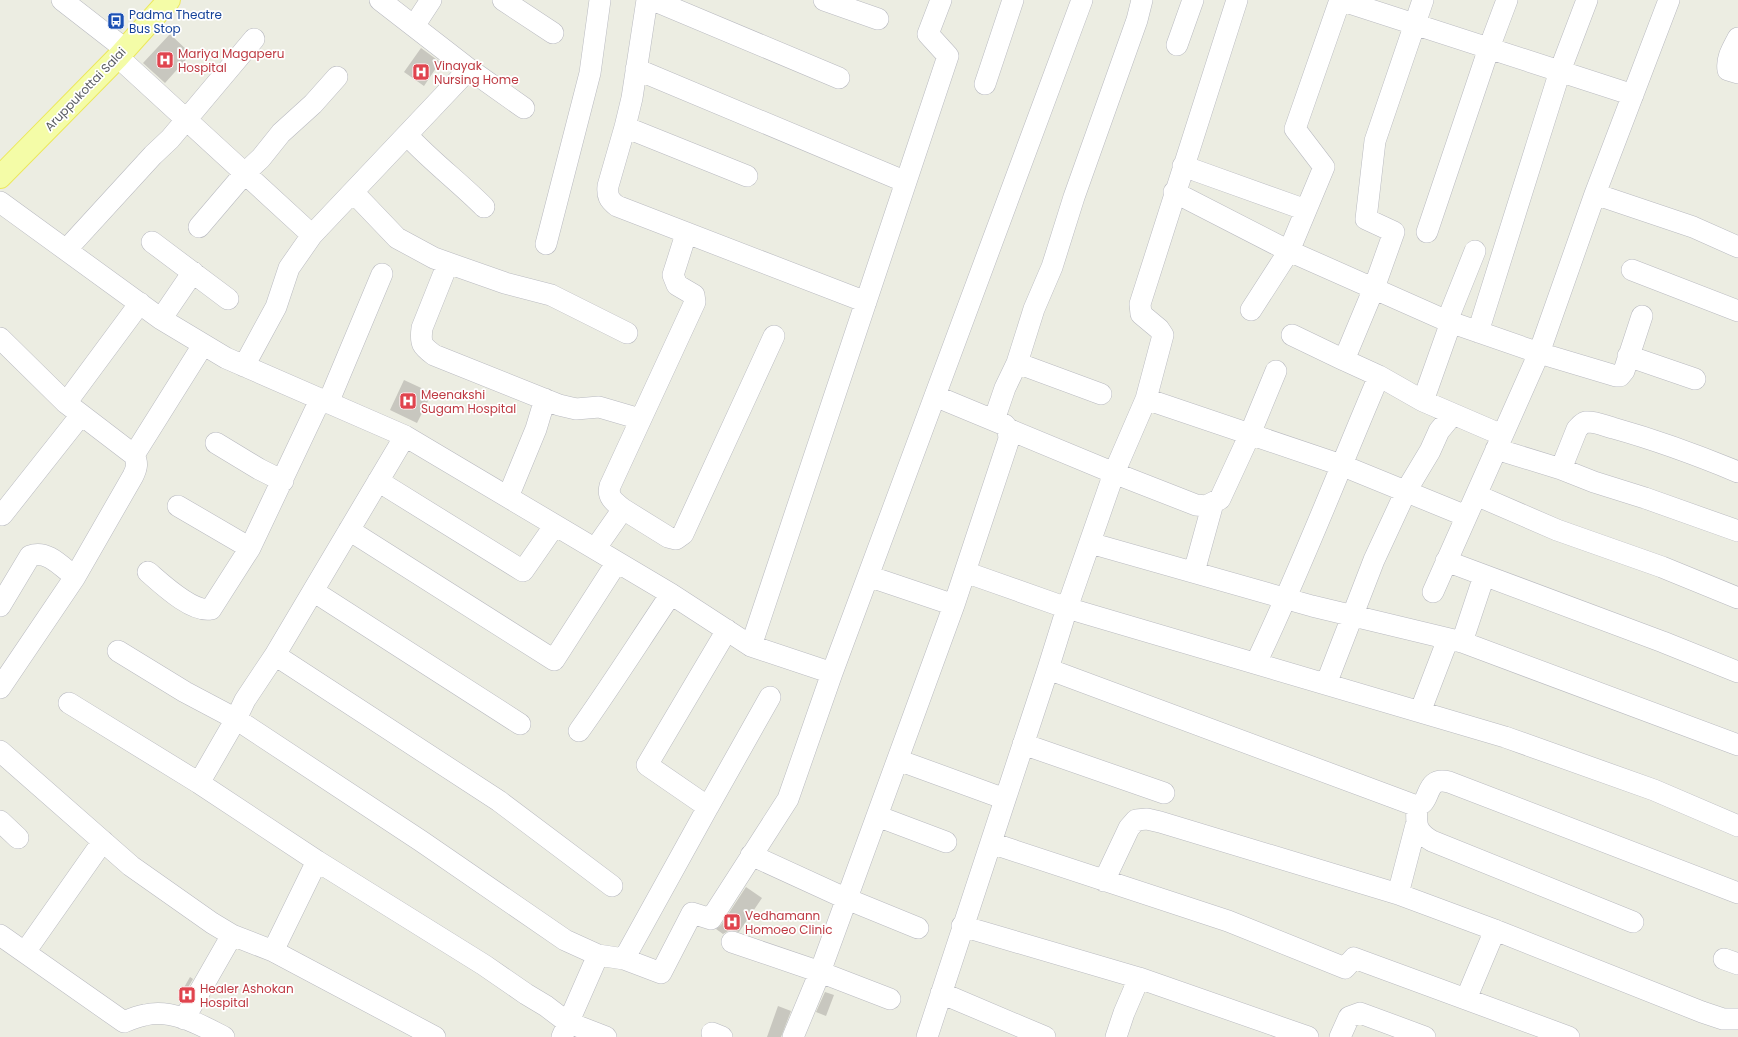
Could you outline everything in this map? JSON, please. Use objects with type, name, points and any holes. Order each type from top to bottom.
[{"type":"main road","name":"Aruppukottai Salai","points":[[0,177],[121,53],[169,0]]},
{"type":"street","points":[[62,0],[121,53],[186,118],[312,235]]},
{"type":"street","points":[[380,0],[469,69],[524,108]]},
{"type":"street","points":[[414,26],[431,0]]},
{"type":"street","points":[[503,0],[553,33]]},
{"type":"street","points":[[546,244],[590,73],[600,0]]},
{"type":"street","points":[[647,0],[625,127],[608,186],[607,194],[611,201],[617,206],[686,234],[866,302]]},
{"type":"street","points":[[653,0],[839,78]]},
{"type":"street","points":[[824,0],[878,18]]},
{"type":"street","points":[[751,646],[948,56],[928,34],[941,0]]},
{"type":"street","points":[[985,84],[1013,0]]},
{"type":"street","points":[[118,651],[185,692],[236,720],[569,942],[598,955],[624,959],[661,973],[692,913],[711,919],[788,799],[832,673],[1082,0]]},
{"type":"street","points":[[794,1037],[820,972],[954,605],[1009,439],[1001,424],[1005,388],[1017,363],[1034,309],[1052,267],[1074,197],[1137,20],[1142,0]]},
{"type":"street","points":[[1177,45],[1193,0]]},
{"type":"street","points":[[927,1037],[962,926],[1048,669],[1066,608],[1114,473],[1146,399],[1163,335],[1160,329],[1141,314],[1140,304],[1174,192],[1237,0]]},
{"type":"street","points":[[1251,310],[1289,251],[1324,167],[1295,129],[1340,0],[1633,95]]},
{"type":"street","points":[[1344,360],[1374,288],[1394,232],[1366,219],[1375,141],[1423,0]]},
{"type":"street","points":[[1428,232],[1489,48],[1507,0]]},
{"type":"street","points":[[1478,332],[1560,71],[1588,0]]},
{"type":"street","points":[[1433,592],[1539,353],[1595,194],[1669,0]]},
{"type":"street","points":[[1738,38],[1729,55],[1727,64],[1728,70],[1738,73]]},
{"type":"street","points":[[66,250],[170,139],[186,118],[254,39]]},
{"type":"street","points":[[244,366],[276,307],[289,268],[312,235],[469,69]]},
{"type":"street","points":[[636,69],[906,182]]},
{"type":"street","points":[[199,227],[245,173],[261,158],[281,134],[313,104],[336,77]]},
{"type":"street","points":[[625,127],[747,176]]},
{"type":"street","points":[[407,135],[428,158],[463,186],[484,207]]},
{"type":"street","points":[[1183,166],[1306,210]]},
{"type":"street","points":[[353,192],[397,238],[434,258],[505,283],[551,295],[627,333]]},
{"type":"street","points":[[1174,192],[1289,251],[1449,322],[1539,353],[1616,376],[1622,374],[1642,316]]},
{"type":"street","points":[[1595,194],[1694,227],[1738,247]]},
{"type":"street","points":[[0,202],[161,319],[203,345],[244,366],[405,436],[671,594],[751,646],[832,673]]},
{"type":"street","points":[[686,234],[673,275],[677,285],[694,295],[695,302],[640,419],[608,492],[614,502],[622,509],[668,537],[676,539],[682,534],[774,336]]},
{"type":"street","points":[[152,242],[228,299]]},
{"type":"street","points":[[1423,401],[1449,322],[1475,251]]},
{"type":"street","points":[[448,263],[422,328],[420,339],[422,344],[434,355],[545,399],[576,409],[599,406],[640,419]]},
{"type":"street","points":[[1632,270],[1738,311]]},
{"type":"street","points":[[161,319],[192,272]]},
{"type":"street","points":[[148,572],[174,594],[202,610],[211,610],[250,548],[324,401],[382,274]]},
{"type":"street","points":[[2,515],[74,409],[140,304]]},
{"type":"street","points":[[1292,335],[1379,376],[1423,401],[1453,414],[1499,442],[1594,482],[1645,498],[1738,531]]},
{"type":"street","points":[[0,688],[80,568],[137,469],[137,462],[134,455],[74,409],[1,342]]},
{"type":"street","points":[[134,455],[203,345]]},
{"type":"street","points":[[1628,356],[1695,379]]},
{"type":"street","points":[[1017,363],[1101,394]]},
{"type":"street","points":[[935,396],[1114,473],[1196,504],[1206,506],[1220,499],[1250,434],[1276,371]]},
{"type":"street","points":[[1256,664],[1287,599],[1379,376]]},
{"type":"street","points":[[508,497],[536,429],[545,399]]},
{"type":"street","points":[[1146,399],[1341,465],[1466,516]]},
{"type":"street","points":[[1326,684],[1374,560],[1406,491],[1430,451],[1439,431],[1453,414]]},
{"type":"street","points":[[1561,469],[1577,430],[1581,424],[1586,422],[1624,431],[1678,448],[1738,472]]},
{"type":"street","points":[[199,783],[236,720],[247,697],[275,655],[405,436]]},
{"type":"street","points":[[216,443],[259,469],[283,481]]},
{"type":"street","points":[[378,481],[523,571],[555,525]]},
{"type":"street","points":[[1476,496],[1557,530],[1662,567],[1738,598]]},
{"type":"street","points":[[1194,572],[1213,503]]},
{"type":"street","points":[[178,506],[250,548]]},
{"type":"street","points":[[595,549],[622,509]]},
{"type":"street","points":[[349,530],[554,660],[617,562]]},
{"type":"street","points":[[1090,543],[1287,599],[1455,641],[1738,745]]},
{"type":"street","points":[[0,606],[30,556],[43,554],[80,568]]},
{"type":"street","points":[[1446,561],[1663,642],[1738,672]]},
{"type":"street","points":[[965,572],[1066,608],[1505,737],[1654,790],[1738,826]]},
{"type":"street","points":[[868,576],[954,605]]},
{"type":"street","points":[[1420,712],[1455,641],[1484,576]]},
{"type":"street","points":[[313,591],[520,724]]},
{"type":"street","points":[[579,731],[610,687],[638,642],[671,594]]},
{"type":"street","points":[[708,807],[646,765],[726,630]]},
{"type":"street","points":[[275,655],[499,801],[612,886]]},
{"type":"street","points":[[1048,669],[1417,815]]},
{"type":"street","points":[[624,959],[770,697]]},
{"type":"street","points":[[69,703],[199,783],[317,861],[484,965],[546,1006],[564,1029],[606,1037]]},
{"type":"street","points":[[1023,744],[1164,793]]},
{"type":"street","points":[[0,751],[131,866],[212,923],[232,935],[274,951],[435,1037]]},
{"type":"street","points":[[898,760],[1005,799]]},
{"type":"street","points":[[1398,894],[1417,815],[1434,782],[1438,780],[1449,782],[1738,893]]},
{"type":"street","points":[[1417,815],[1420,832],[1432,841],[1633,922]]},
{"type":"street","points":[[877,816],[946,842]]},
{"type":"street","points":[[1104,881],[1129,828],[1136,820],[1147,819],[1398,894],[1495,930],[1702,1012],[1723,1019],[1738,1019]]},
{"type":"street","points":[[0,821],[18,838]]},
{"type":"street","points":[[25,952],[103,842]]},
{"type":"street","points":[[991,843],[1228,921],[1345,968],[1354,958],[1569,1037]]},
{"type":"street","points":[[752,855],[847,899],[918,928]]},
{"type":"street","points":[[274,951],[317,861]]},
{"type":"street","points":[[962,926],[1139,978],[1308,1037]]},
{"type":"street","points":[[1466,999],[1495,930]]},
{"type":"street","points":[[0,935],[25,952],[123,1029],[146,1014],[169,1014],[196,1022],[224,1037]]},
{"type":"street","points":[[184,1018],[232,935]]},
{"type":"street","points":[[732,942],[820,972],[890,999]]},
{"type":"street","points":[[564,1029],[598,955]]},
{"type":"street","points":[[1116,1037],[1124,1013],[1139,978]]},
{"type":"street","points":[[941,993],[1045,1037]]},
{"type":"street","points":[[1340,1037],[1349,1017],[1360,1013],[1425,1037]]},
{"type":"building","points":[[170,34],[191,54],[165,83],[143,63]]},
{"type":"building","points":[[421,48],[440,62],[424,86],[404,72]]},
{"type":"building","points":[[404,380],[432,393],[417,423],[390,410]]},
{"type":"building","points":[[746,887],[762,898],[739,932],[730,930],[723,934],[716,929],[721,925]]},
{"type":"building","points":[[190,977],[193,979],[181,999],[178,998]]},
{"type":"building","points":[[825,992],[834,995],[826,1016],[816,1012]]},
{"type":"building","points":[[778,1006],[791,1011],[781,1037],[767,1037]]},
{"type":"place","name":"Padma Theatre Bus Stop","points":[[116,21]]},
{"type":"place","name":"Mariya Magaperu Hospital","points":[[165,60]]},
{"type":"place","name":"Vinayak Nursing Home","points":[[421,72]]},
{"type":"place","name":"Meenakshi Sugam Hospital","points":[[408,401]]},
{"type":"place","name":"Vedhamann Homoeo Clinic","points":[[732,922]]},
{"type":"place","name":"Healer Ashokan Hospital","points":[[187,995]]}]
